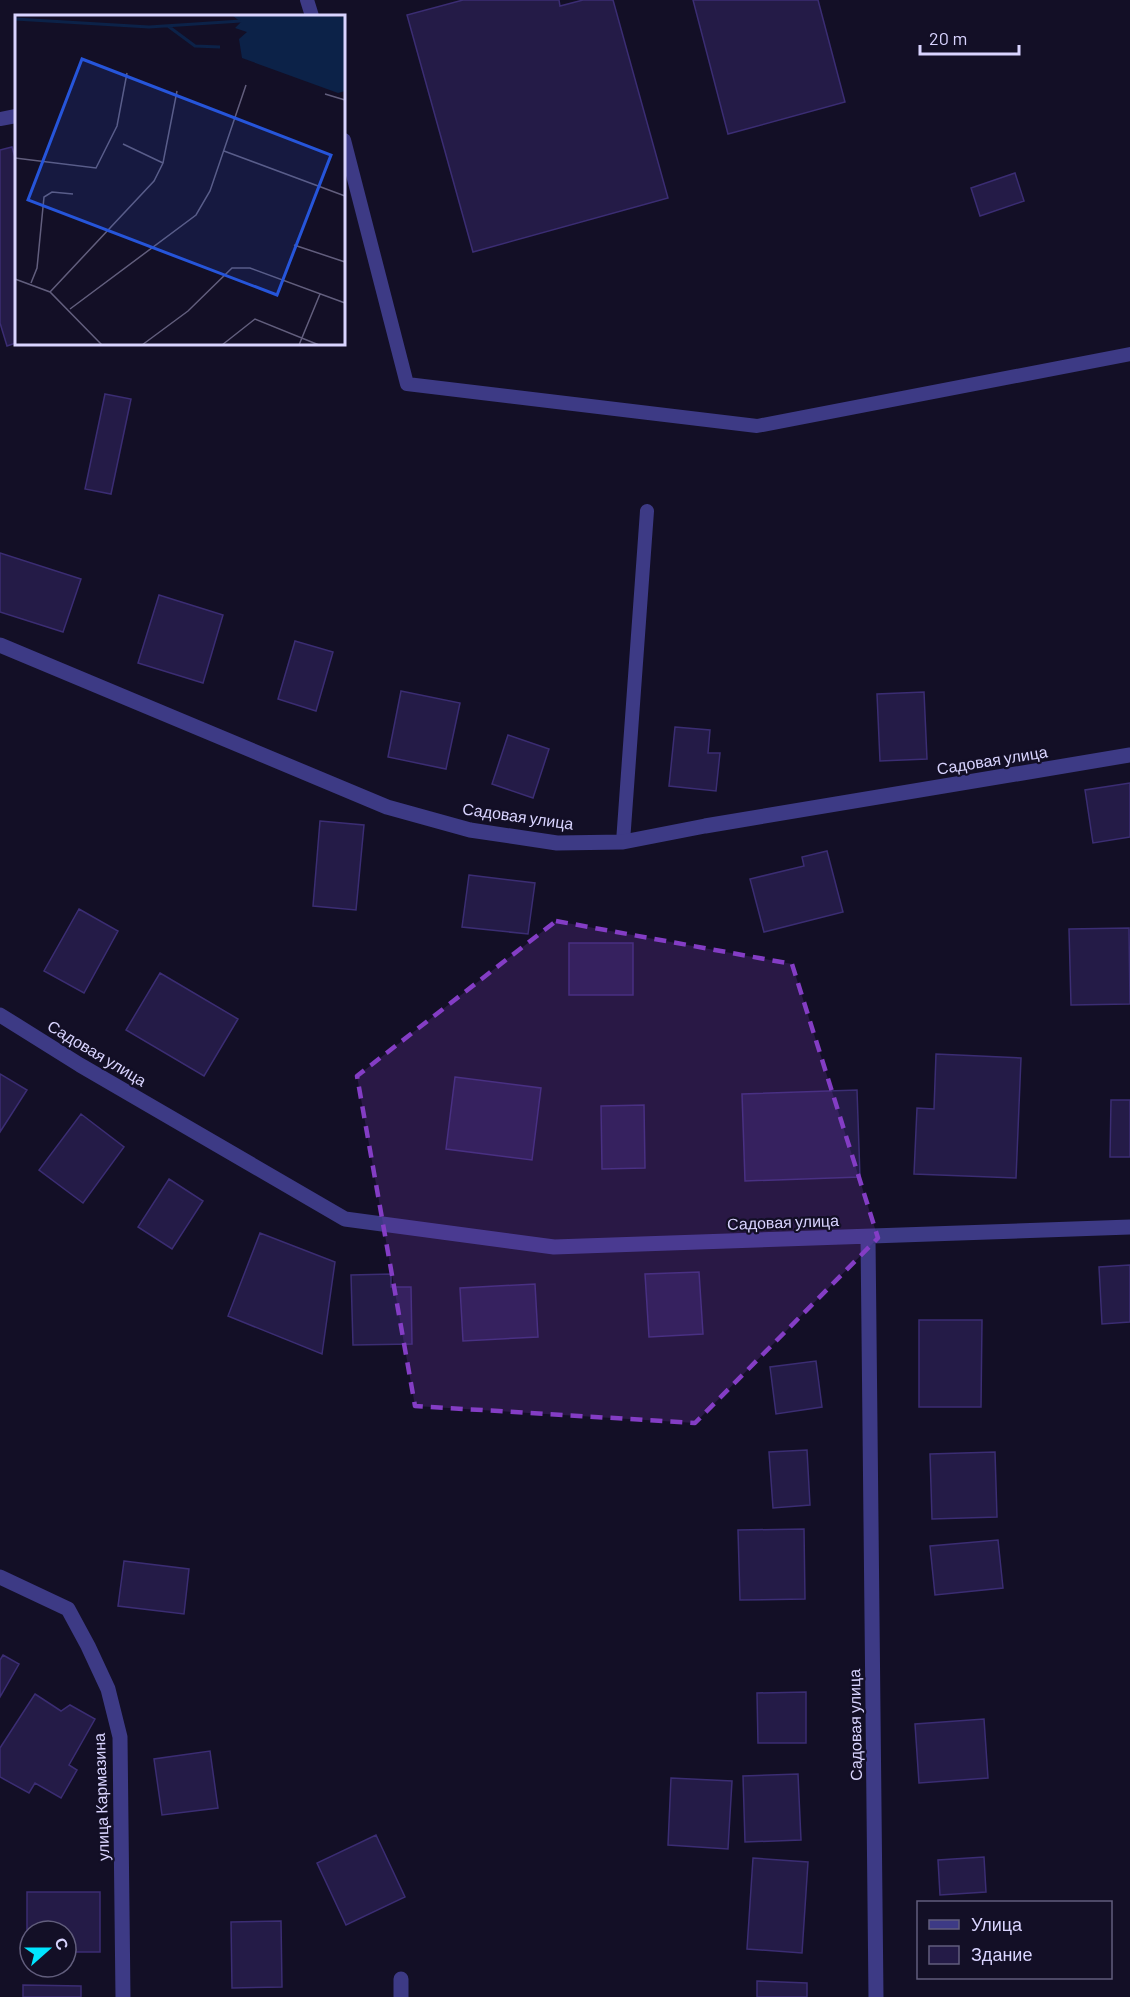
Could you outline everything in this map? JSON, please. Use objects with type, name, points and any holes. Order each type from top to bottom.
[{"type":"street","name":"Садовая улица","points":[[0,645],[387,807],[481,831],[557,843],[623,842],[1130,755]]},
{"type":"street","name":"Садовая улица","points":[[0,1015],[80,1065],[345,1219],[554,1247],[1130,1227]]},
{"type":"street","name":"Садовая улица","points":[[868,1237],[876,1997]]},
{"type":"street","name":"улица Кармазина","points":[[0,1578],[68,1609],[108,1689],[120,1737],[123,1997]]},
{"type":"street","points":[[401,1979],[401,1997]]},
{"type":"lane","points":[[307,0],[312,15]]},
{"type":"lane","points":[[0,119],[15,116]]},
{"type":"lane","points":[[345,144],[407,384],[757,426],[1130,354]]},
{"type":"lane","points":[[623,842],[647,511]]},
{"type":"highlighted area","points":[[556,921],[792,964],[878,1238],[695,1423],[415,1406],[357,1076]]},
{"type":"building","points":[[463,0],[559,0],[560,6],[583,0],[613,0],[668,198],[473,252],[407,15]]},
{"type":"building","points":[[693,0],[818,0],[845,102],[728,134]]},
{"type":"building","points":[[12,147],[15,158],[15,343],[7,346],[0,323],[0,150]]},
{"type":"building","points":[[1015,173],[1024,201],[980,216],[971,188]]},
{"type":"building","points":[[105,394],[131,399],[111,494],[85,489]]},
{"type":"building","points":[[0,553],[81,579],[63,632],[0,612]]},
{"type":"building","points":[[159,595],[223,615],[203,683],[138,663]]},
{"type":"building","points":[[295,641],[333,652],[316,711],[278,699]]},
{"type":"building","points":[[401,691],[460,703],[446,769],[388,757]]},
{"type":"building","points":[[924,692],[927,759],[880,761],[877,694]]},
{"type":"building","points":[[675,727],[710,730],[708,753],[720,753],[716,791],[669,786]]},
{"type":"building","points":[[508,735],[549,749],[533,798],[492,784]]},
{"type":"building","points":[[1130,783],[1130,837],[1093,843],[1085,790]]},
{"type":"building","points":[[320,821],[364,825],[356,910],[313,906]]},
{"type":"building","points":[[827,851],[843,912],[764,932],[750,879],[804,866],[802,857]]},
{"type":"building","points":[[469,875],[535,883],[528,934],[462,927]]},
{"type":"building","points":[[79,909],[118,931],[84,993],[44,971]]},
{"type":"building","points":[[1129,928],[1130,1004],[1071,1005],[1069,929]]},
{"type":"building","points":[[569,943],[633,943],[633,995],[569,995]]},
{"type":"building","points":[[160,973],[238,1019],[204,1076],[126,1030]]},
{"type":"building","points":[[936,1054],[1021,1058],[1016,1178],[914,1174],[917,1108],[934,1109]]},
{"type":"building","points":[[0,1074],[27,1090],[0,1132]]},
{"type":"building","points":[[455,1077],[541,1088],[532,1160],[446,1149]]},
{"type":"building","points":[[857,1090],[860,1177],[745,1181],[742,1094]]},
{"type":"building","points":[[1111,1100],[1130,1100],[1130,1157],[1110,1157]]},
{"type":"building","points":[[644,1105],[645,1168],[602,1169],[601,1106]]},
{"type":"building","points":[[81,1114],[124,1147],[83,1203],[39,1170]]},
{"type":"building","points":[[169,1179],[203,1201],[172,1249],[138,1227]]},
{"type":"building","points":[[260,1233],[335,1262],[322,1354],[228,1316]]},
{"type":"building","points":[[1130,1265],[1130,1322],[1102,1324],[1099,1267]]},
{"type":"building","points":[[699,1272],[703,1334],[649,1337],[645,1274]]},
{"type":"building","points":[[391,1274],[391,1287],[411,1287],[412,1344],[353,1345],[351,1275]]},
{"type":"building","points":[[535,1284],[538,1337],[463,1341],[460,1288]]},
{"type":"building","points":[[919,1320],[982,1320],[981,1407],[919,1407]]},
{"type":"building","points":[[816,1361],[822,1407],[776,1414],[770,1367]]},
{"type":"building","points":[[807,1450],[810,1505],[773,1508],[769,1452]]},
{"type":"building","points":[[995,1452],[997,1517],[932,1519],[930,1454]]},
{"type":"building","points":[[804,1529],[805,1599],[740,1600],[738,1530]]},
{"type":"building","points":[[998,1540],[1003,1588],[935,1595],[930,1546]]},
{"type":"building","points":[[124,1561],[189,1569],[184,1614],[118,1606]]},
{"type":"building","points":[[3,1655],[19,1664],[0,1697],[0,1660]]},
{"type":"building","points":[[806,1692],[806,1743],[758,1743],[757,1693]]},
{"type":"building","points":[[35,1694],[61,1711],[70,1705],[95,1719],[69,1765],[77,1770],[61,1798],[35,1783],[29,1793],[0,1777],[0,1748]]},
{"type":"building","points":[[984,1719],[988,1778],[919,1783],[915,1724]]},
{"type":"building","points":[[210,1751],[218,1808],[162,1815],[154,1759]]},
{"type":"building","points":[[798,1774],[801,1840],[745,1842],[743,1776]]},
{"type":"building","points":[[671,1778],[732,1781],[728,1849],[668,1845]]},
{"type":"building","points":[[376,1835],[405,1897],[346,1925],[317,1863]]},
{"type":"building","points":[[984,1857],[986,1892],[940,1895],[938,1860]]},
{"type":"building","points":[[753,1858],[808,1862],[802,1953],[747,1949]]},
{"type":"building","points":[[27,1892],[100,1892],[100,1952],[78,1952],[78,1919],[27,1919]]},
{"type":"building","points":[[281,1921],[282,1987],[232,1988],[231,1922]]},
{"type":"building","points":[[757,1981],[807,1983],[807,1997],[757,1997]]},
{"type":"building","points":[[23,1985],[81,1986],[81,1997],[23,1997]]}]
